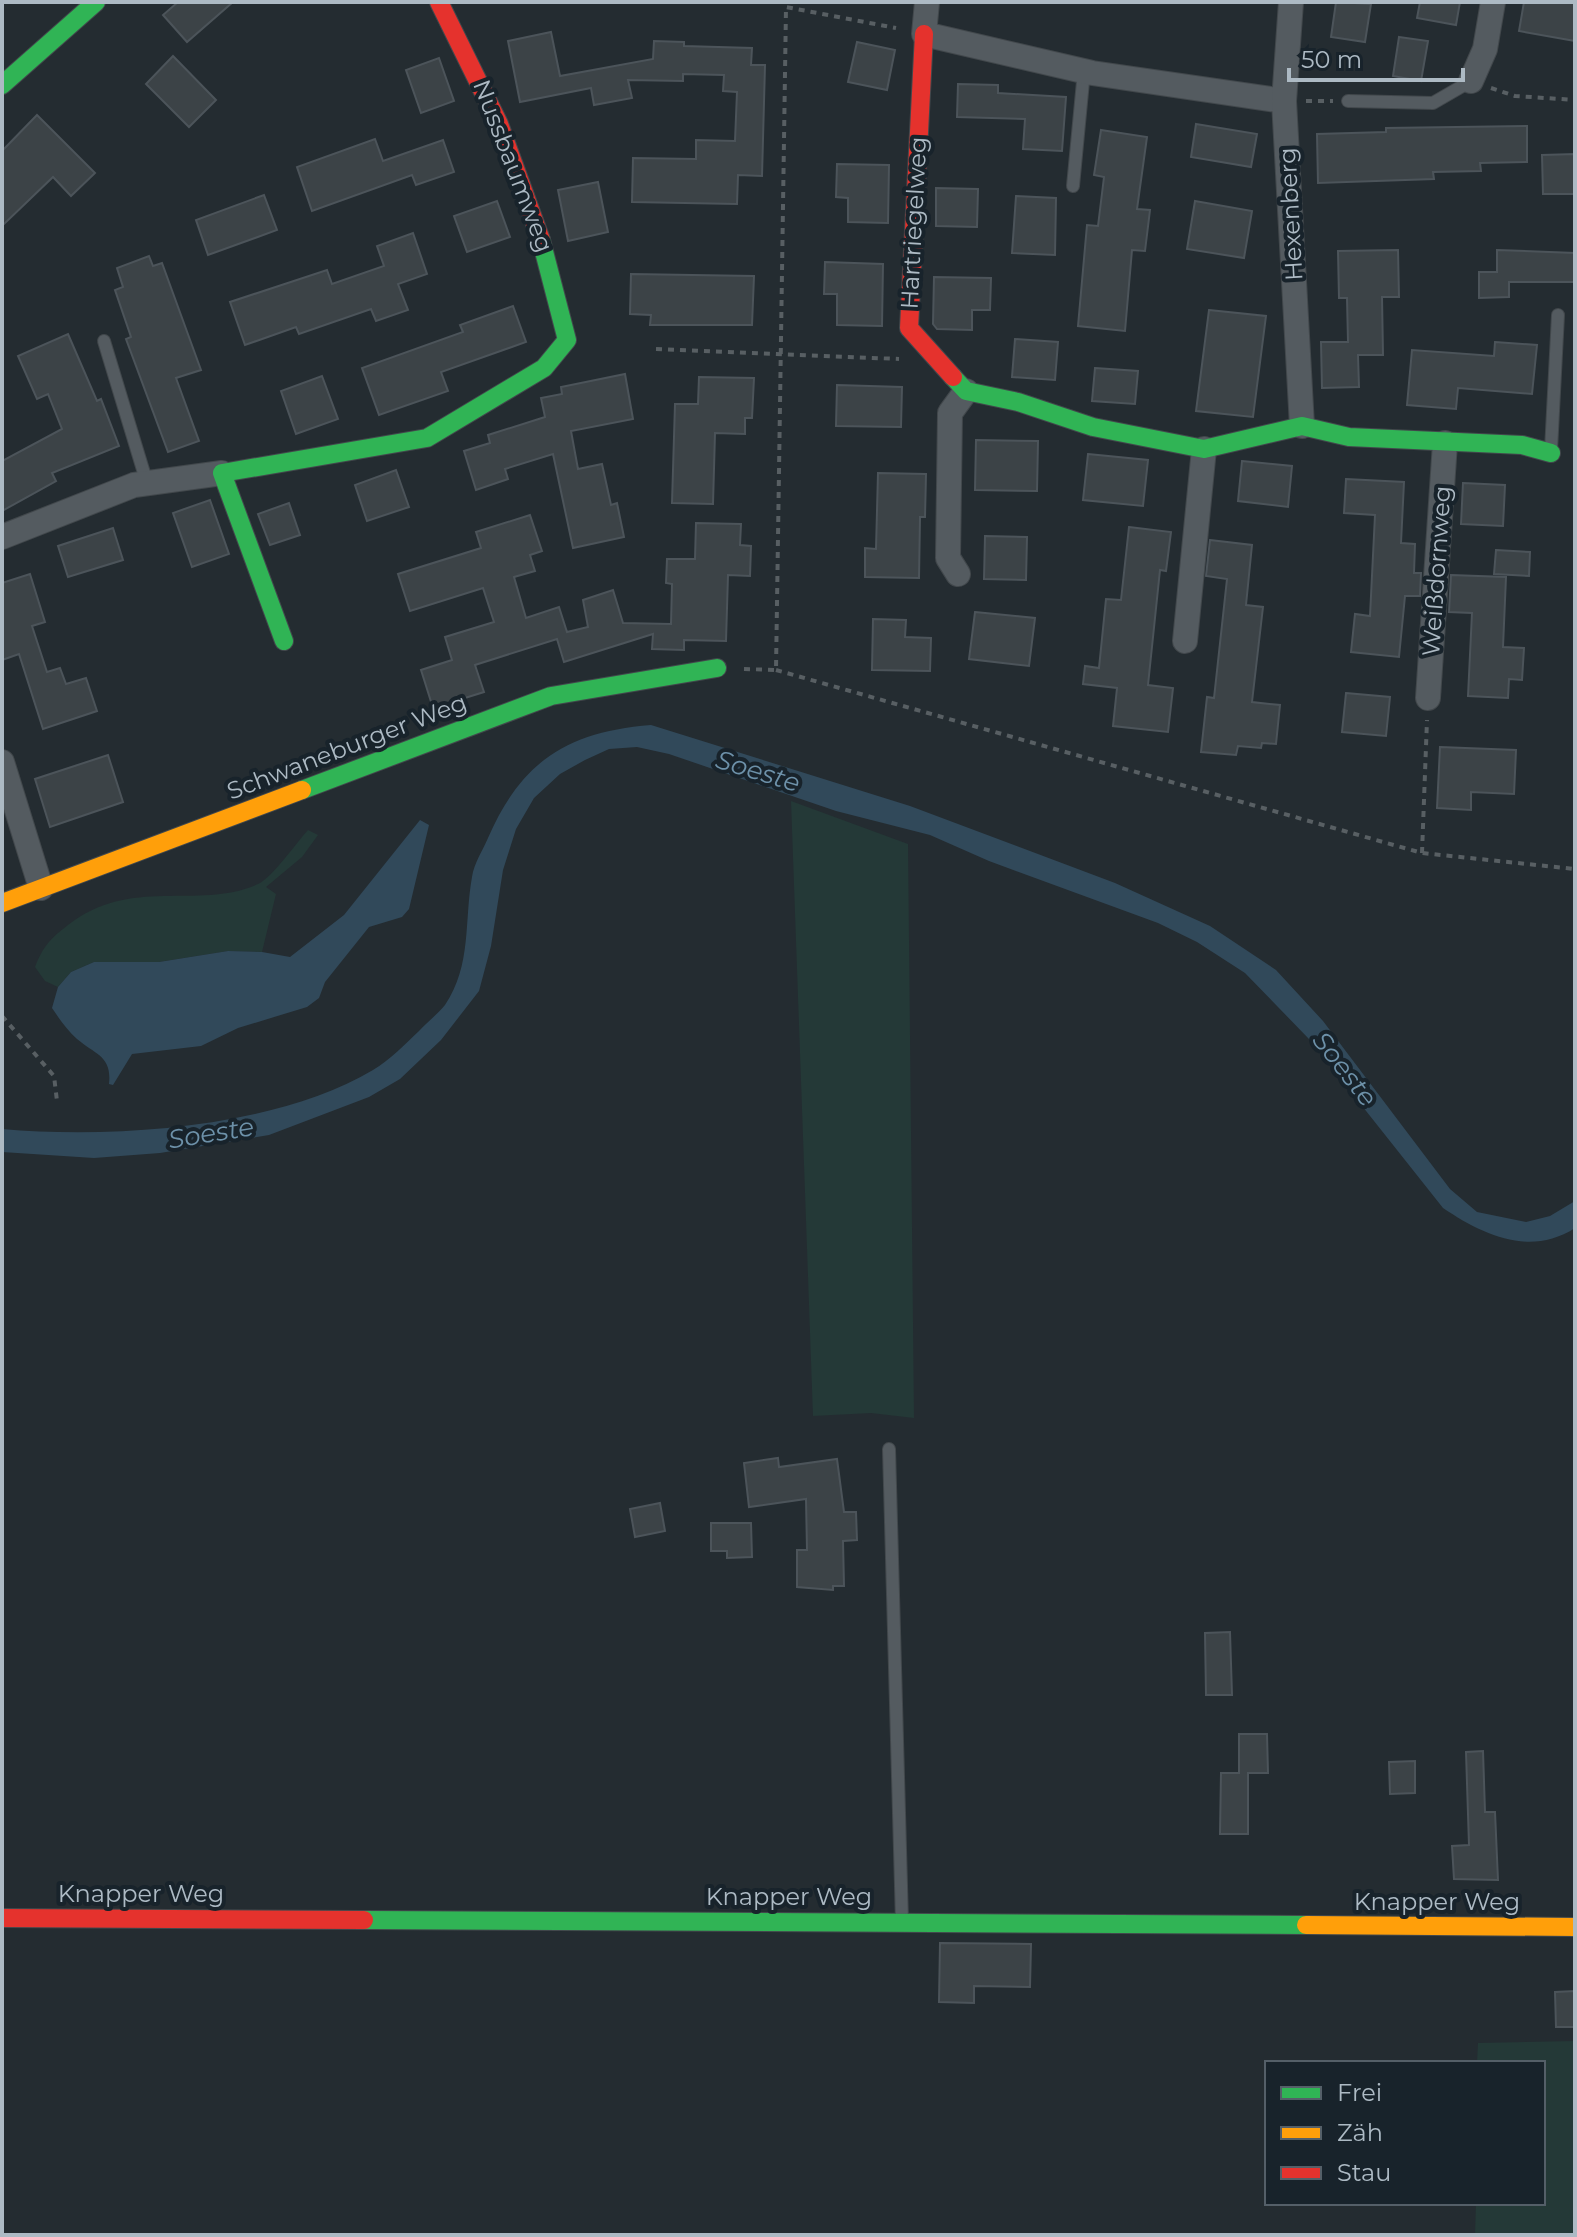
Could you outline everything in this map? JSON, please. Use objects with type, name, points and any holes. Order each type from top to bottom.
[{"type":"street","points":[[2,85],[96,2]]},
{"type":"street","name":"Nussbaumweg","points":[[2,537],[147,483],[427,438],[544,368],[567,340],[537,217],[477,70],[439,2]]},
{"type":"street","name":"Hartriegelweg","points":[[927,2],[909,328],[966,391]]},
{"type":"street","name":"Hexenberg","points":[[1291,2],[1284,101],[1302,426]]},
{"type":"street","points":[[1471,81],[1485,49],[1493,2]]},
{"type":"street","points":[[924,34],[1084,71],[1284,101]]},
{"type":"street","points":[[958,574],[948,558],[950,413],[966,391],[1018,402],[1093,427],[1204,449],[1302,426],[1349,437],[1522,445],[1551,453]]},
{"type":"street","name":"Weißdornweg","points":[[1428,698],[1445,443]]},
{"type":"street","points":[[1185,641],[1204,449]]},
{"type":"street","points":[[222,473],[284,641]]},
{"type":"street","name":"Schwaneburger Weg","points":[[2,903],[551,696],[717,668]]},
{"type":"street","points":[[2,762],[41,888]]},
{"type":"street","name":"Knapper Weg","points":[[2,1918],[1575,1927]]},
{"type":"lane","points":[[1073,186],[1084,71]]},
{"type":"lane","points":[[1348,101],[1433,103],[1471,81]]},
{"type":"lane","points":[[1551,453],[1558,315]]},
{"type":"lane","points":[[104,341],[147,483]]},
{"type":"lane","points":[[889,1449],[902,1922]]},
{"type":"path","points":[[776,670],[786,4],[924,34]]},
{"type":"path","points":[[1471,81],[1515,96],[1575,100]]},
{"type":"path","points":[[1284,101],[1348,101]]},
{"type":"path","points":[[656,349],[938,361]]},
{"type":"path","points":[[717,668],[776,670],[1422,853],[1575,869]]},
{"type":"path","points":[[1422,853],[1428,698]]},
{"type":"path","points":[[2,1016],[54,1076],[57,1101]]},
{"type":"green space","points":[[791,801],[908,844],[914,1418],[871,1413],[813,1416]]},
{"type":"green space","points":[[308,830],[318,835],[302,857],[266,887],[276,894],[262,952],[228,951],[159,962],[94,962],[71,972],[58,987],[45,981],[35,967],[52,938],[92,910],[116,901],[140,897],[212,895],[258,884]]},
{"type":"green space","points":[[1575,2041],[1575,2235],[1475,2235],[1476,2205],[1545,2205],[1545,2061],[1477,2061],[1478,2043]]},
{"type":"water","name":"Soeste","points":[[651,725],[910,806],[1115,883],[1210,926],[1276,970],[1323,1021],[1450,1189],[1477,1212],[1526,1222],[1550,1216],[1575,1201],[1575,1228],[1558,1237],[1524,1242],[1490,1234],[1443,1208],[1309,1039],[1245,973],[1197,942],[1158,923],[989,861],[930,835],[836,811],[669,754],[637,747],[609,749],[585,760],[560,774],[534,798],[516,829],[503,870],[491,946],[479,991],[441,1040],[400,1079],[369,1097],[269,1135],[160,1153],[94,1158],[2,1152],[2,1129],[93,1132],[193,1125],[289,1105],[334,1090],[373,1070],[439,1012],[454,990],[466,942],[475,867],[501,811],[516,788],[551,755],[572,743],[595,735]]},
{"type":"water","points":[[420,820],[429,825],[409,909],[402,917],[369,927],[325,982],[319,998],[307,1007],[238,1028],[201,1046],[132,1054],[113,1085],[109,1084],[105,1062],[73,1036],[52,1008],[58,987],[71,972],[94,962],[159,962],[228,951],[290,957],[344,915]]},
{"type":"building","points":[[178,2],[233,2],[187,42],[163,15]]},
{"type":"building","points":[[1336,2],[1371,4],[1365,42],[1331,37]]},
{"type":"building","points":[[1420,2],[1460,2],[1456,25],[1417,18]]},
{"type":"building","points":[[1524,2],[1575,2],[1575,41],[1519,31]]},
{"type":"building","points":[[551,32],[560,76],[653,59],[654,41],[684,42],[684,46],[752,48],[751,65],[765,65],[762,176],[738,175],[737,204],[632,202],[633,158],[696,159],[696,140],[735,141],[737,92],[723,91],[724,75],[683,74],[683,81],[628,80],[632,98],[594,105],[591,88],[520,102],[508,41]]},
{"type":"building","points":[[1399,37],[1428,41],[1421,81],[1393,76]]},
{"type":"building","points":[[857,42],[895,50],[887,90],[848,82]]},
{"type":"building","points":[[173,56],[216,100],[189,127],[146,84]]},
{"type":"building","points":[[439,58],[454,101],[421,113],[406,70]]},
{"type":"building","points":[[958,84],[998,85],[998,93],[1066,97],[1062,151],[1023,149],[1025,119],[957,117]]},
{"type":"building","points":[[37,115],[95,173],[71,196],[53,177],[2,226],[2,151]]},
{"type":"building","points":[[1196,124],[1257,134],[1251,167],[1191,157]]},
{"type":"building","points":[[1527,126],[1527,162],[1480,163],[1481,171],[1433,172],[1434,179],[1318,183],[1317,134],[1386,132],[1386,128]]},
{"type":"building","points":[[1101,130],[1147,137],[1137,209],[1150,210],[1145,251],[1132,250],[1125,331],[1078,326],[1087,225],[1098,226],[1104,177],[1094,175]]},
{"type":"building","points":[[375,139],[383,161],[443,140],[454,172],[416,185],[412,175],[312,211],[297,167]]},
{"type":"building","points":[[1575,154],[1575,194],[1543,194],[1542,155]]},
{"type":"building","points":[[837,164],[889,165],[888,223],[848,222],[848,198],[836,197]]},
{"type":"building","points":[[598,182],[608,232],[568,241],[558,190]]},
{"type":"building","points":[[936,188],[978,189],[977,227],[936,226]]},
{"type":"building","points":[[264,195],[277,230],[208,255],[196,220]]},
{"type":"building","points":[[1016,196],[1056,198],[1055,255],[1012,253]]},
{"type":"building","points":[[497,201],[510,237],[467,252],[454,216]]},
{"type":"building","points":[[1195,201],[1252,211],[1244,258],[1187,249]]},
{"type":"building","points":[[413,233],[427,274],[398,284],[408,310],[376,321],[371,309],[299,334],[296,327],[245,345],[230,302],[327,270],[332,284],[384,266],[377,246]]},
{"type":"building","points":[[1398,250],[1399,297],[1382,297],[1383,355],[1358,355],[1359,387],[1322,388],[1321,342],[1348,342],[1347,298],[1339,298],[1338,251]]},
{"type":"building","points":[[1497,250],[1575,253],[1575,282],[1509,282],[1509,297],[1479,298],[1479,272],[1497,272]]},
{"type":"building","points":[[149,256],[153,266],[162,263],[201,370],[176,378],[199,441],[168,452],[126,339],[131,337],[115,290],[123,287],[117,268]]},
{"type":"building","points":[[825,262],[883,264],[882,326],[837,325],[837,294],[824,294]]},
{"type":"building","points":[[631,274],[754,276],[752,325],[650,325],[651,315],[630,314]]},
{"type":"building","points":[[934,277],[991,278],[990,310],[972,310],[972,330],[937,329],[933,324]]},
{"type":"building","points":[[513,306],[526,342],[441,372],[448,391],[379,415],[362,368],[463,332],[460,325]]},
{"type":"building","points":[[1209,310],[1266,316],[1253,417],[1196,411]]},
{"type":"building","points":[[68,334],[97,401],[101,399],[119,446],[52,473],[56,481],[2,511],[2,461],[62,429],[48,394],[37,399],[18,356]]},
{"type":"building","points":[[1015,339],[1058,342],[1055,380],[1012,377]]},
{"type":"building","points":[[1495,342],[1537,345],[1532,394],[1458,388],[1456,409],[1407,405],[1412,350],[1494,356]]},
{"type":"building","points":[[1095,368],[1138,371],[1135,404],[1092,401]]},
{"type":"building","points":[[625,374],[633,419],[571,431],[578,469],[602,464],[611,505],[617,503],[624,537],[573,548],[553,454],[505,469],[508,479],[476,490],[464,451],[490,443],[488,435],[545,417],[541,398],[562,394],[561,387]]},
{"type":"building","points":[[322,376],[338,419],[296,434],[281,391]]},
{"type":"building","points":[[699,377],[754,378],[752,418],[745,418],[745,434],[715,433],[713,504],[672,503],[675,404],[698,404]]},
{"type":"building","points":[[837,385],[902,387],[901,427],[836,426]]},
{"type":"building","points":[[976,440],[1038,441],[1037,491],[975,490]]},
{"type":"building","points":[[1088,454],[1148,460],[1143,506],[1083,500]]},
{"type":"building","points":[[1242,461],[1292,466],[1288,507],[1238,501]]},
{"type":"building","points":[[396,470],[409,507],[367,521],[355,485]]},
{"type":"building","points":[[878,473],[926,474],[925,517],[920,517],[919,578],[865,577],[865,548],[876,549]]},
{"type":"building","points":[[1346,479],[1404,482],[1401,543],[1415,544],[1414,573],[1421,573],[1420,596],[1405,596],[1399,657],[1351,652],[1355,614],[1370,616],[1375,515],[1344,513]]},
{"type":"building","points":[[1463,483],[1505,485],[1503,526],[1461,524]]},
{"type":"building","points":[[210,500],[229,554],[192,567],[173,513]]},
{"type":"building","points":[[289,503],[300,535],[270,545],[258,514]]},
{"type":"building","points":[[530,515],[542,551],[530,555],[535,571],[514,577],[526,618],[559,607],[567,632],[588,627],[583,600],[613,590],[623,623],[671,624],[672,584],[666,583],[667,559],[695,559],[696,523],[741,524],[740,545],[751,546],[750,576],[728,575],[726,641],[684,640],[684,650],[652,649],[653,634],[564,662],[557,639],[475,665],[484,692],[433,708],[421,670],[452,660],[445,637],[494,622],[483,588],[410,611],[398,574],[481,548],[476,532]]},
{"type":"building","points":[[1129,527],[1171,532],[1166,571],[1160,570],[1148,685],[1173,688],[1168,732],[1113,726],[1117,688],[1083,684],[1085,666],[1099,668],[1106,599],[1121,600]]},
{"type":"building","points":[[113,528],[123,560],[68,577],[58,546]]},
{"type":"building","points":[[985,536],[1027,537],[1026,580],[984,579]]},
{"type":"building","points":[[1210,540],[1252,545],[1246,605],[1263,607],[1252,702],[1280,705],[1276,744],[1262,743],[1261,748],[1238,746],[1236,755],[1201,752],[1207,697],[1214,698],[1227,579],[1206,576]]},
{"type":"building","points":[[1496,550],[1530,552],[1529,576],[1494,574]]},
{"type":"building","points":[[30,574],[45,622],[32,626],[47,672],[60,668],[66,684],[86,678],[97,711],[43,729],[19,654],[2,660],[2,583]]},
{"type":"building","points":[[1451,575],[1506,577],[1503,647],[1524,648],[1522,680],[1509,679],[1508,698],[1468,696],[1472,613],[1449,612]]},
{"type":"building","points":[[975,612],[1035,618],[1029,666],[969,659]]},
{"type":"building","points":[[873,619],[906,620],[905,637],[931,638],[930,671],[872,670]]},
{"type":"building","points":[[1346,693],[1390,697],[1386,736],[1342,732]]},
{"type":"building","points":[[1440,747],[1516,750],[1514,794],[1471,792],[1471,810],[1437,808]]},
{"type":"building","points":[[108,755],[123,802],[50,827],[35,779]]},
{"type":"building","points":[[778,1458],[779,1467],[837,1459],[844,1512],[856,1512],[857,1540],[843,1541],[844,1586],[833,1586],[833,1590],[797,1587],[797,1550],[807,1550],[806,1499],[749,1507],[744,1463]]},
{"type":"building","points":[[660,1503],[665,1531],[635,1537],[630,1509]]},
{"type":"building","points":[[711,1523],[751,1523],[752,1557],[727,1558],[727,1551],[711,1551]]},
{"type":"building","points":[[1230,1632],[1232,1695],[1206,1695],[1205,1633]]},
{"type":"building","points":[[1239,1734],[1267,1734],[1268,1773],[1248,1773],[1248,1834],[1220,1834],[1221,1773],[1239,1773]]},
{"type":"building","points":[[1483,1751],[1485,1812],[1495,1812],[1498,1880],[1454,1879],[1452,1846],[1469,1845],[1466,1752]]},
{"type":"building","points":[[1415,1761],[1415,1793],[1390,1794],[1389,1762]]},
{"type":"building","points":[[940,1943],[1031,1944],[1030,1987],[974,1986],[974,2003],[939,2002]]},
{"type":"building","points":[[1575,1991],[1575,2027],[1556,2027],[1555,1992]]},
{"type":"traffic: fast","points":[[2,85],[96,2]]},
{"type":"traffic: fast","points":[[284,641],[222,473],[427,438],[544,368],[567,340],[541,240]]},
{"type":"traffic: fast","points":[[953,377],[966,391],[1018,402],[1093,427],[1204,449],[1302,426],[1349,437],[1522,445],[1551,453]]},
{"type":"traffic: fast","points":[[302,790],[551,696],[717,668]]},
{"type":"traffic: fast","points":[[364,1920],[1306,1925]]},
{"type":"traffic: slow","points":[[2,903],[302,790]]},
{"type":"traffic: slow","points":[[1306,1925],[1575,1927]]},
{"type":"traffic: jam","points":[[439,2],[499,124],[541,240]]},
{"type":"traffic: jam","points":[[924,34],[909,328],[953,377]]},
{"type":"traffic: jam","points":[[2,1918],[364,1920]]}]
